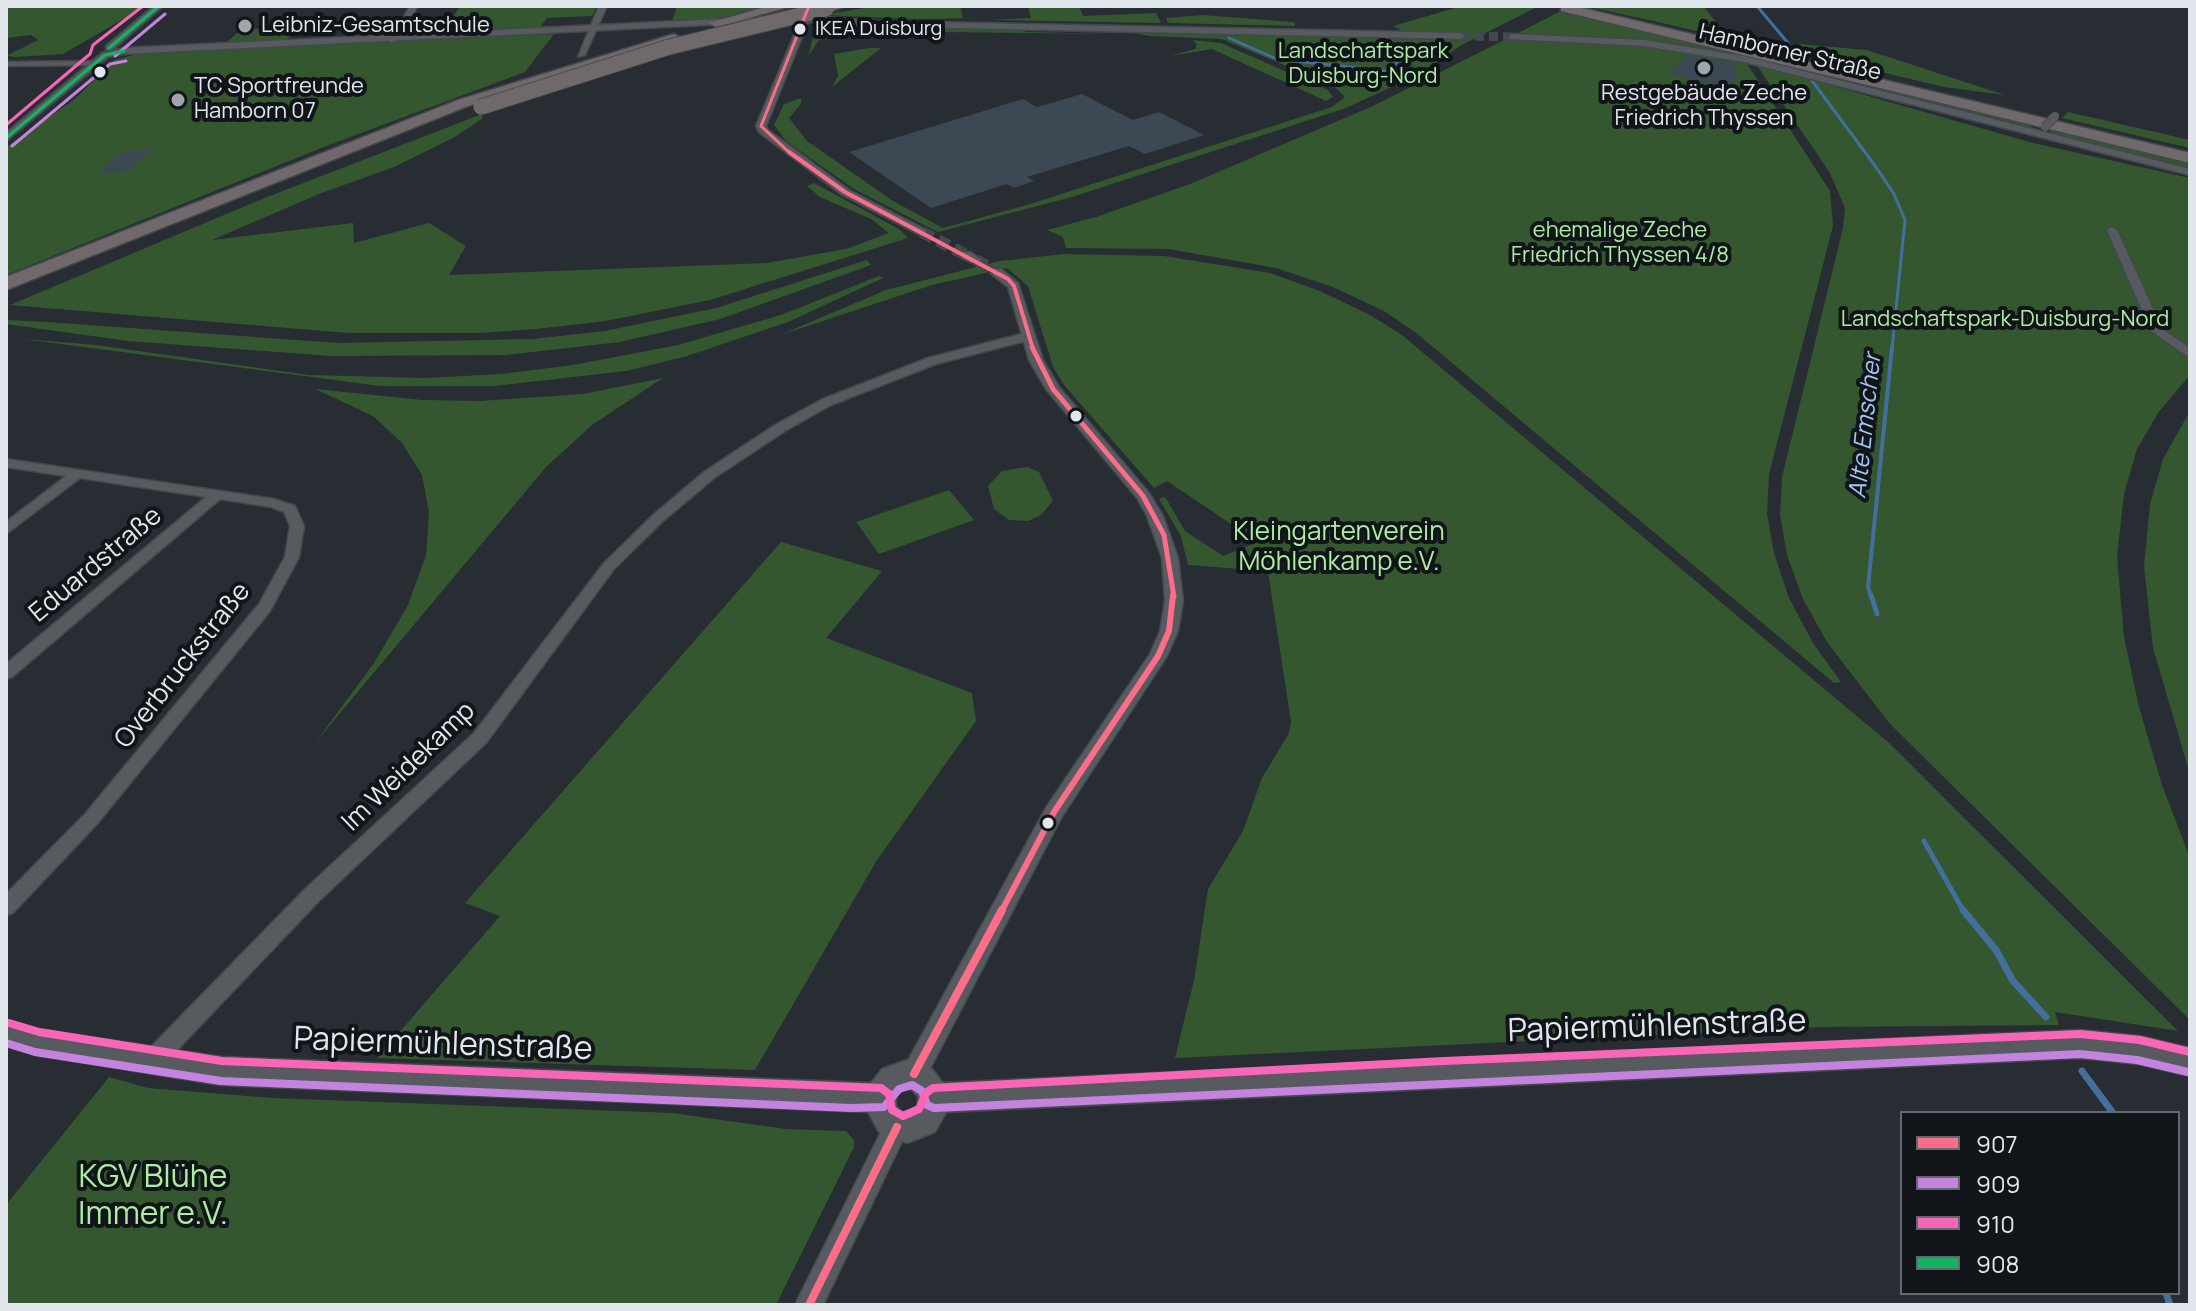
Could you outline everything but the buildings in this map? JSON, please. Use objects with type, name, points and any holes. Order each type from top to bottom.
[{"type":"highway","points":[[6,298],[472,105],[658,50],[832,7]]},
{"type":"highway","points":[[1570,7],[2190,152]]},
{"type":"highway","points":[[1570,7],[2190,158]]},
{"type":"highway","points":[[674,38],[807,13]]},
{"type":"highway","points":[[6,284],[472,105],[716,23],[789,16]]},
{"type":"main road","name":"Papiermühlenstraße","points":[[6,1033],[152,1061],[275,1074],[880,1098]]},
{"type":"main road","name":"Papiermühlenstraße","points":[[934,1098],[2080,1044],[2139,1050],[2190,1062]]},
{"type":"main road","points":[[914,1074],[931,1085],[934,1098],[932,1109],[920,1122],[897,1127],[883,1116],[880,1098],[893,1080],[914,1074]]},
{"type":"street","points":[[6,138],[159,6]]},
{"type":"street","points":[[392,40],[414,6]]},
{"type":"street","points":[[581,55],[603,6]]},
{"type":"street","points":[[790,48],[787,38],[789,16],[795,6]]},
{"type":"street","points":[[107,52],[689,26],[807,13],[877,23],[1461,36]]},
{"type":"street","points":[[807,13],[790,48],[779,88],[761,126],[764,132],[836,187],[922,232]]},
{"type":"street","name":"Hamborner Straße","points":[[1511,37],[1603,40],[1701,51],[1763,63],[2190,173]]},
{"type":"street","points":[[6,64],[96,63]]},
{"type":"street","points":[[2039,134],[2056,111]]},
{"type":"street","points":[[2112,230],[2157,331],[2190,354]]},
{"type":"street","points":[[914,1074],[1061,800],[1158,656],[1169,631],[1174,601],[1170,558],[1155,516],[1143,496],[1053,389],[1036,360],[1014,286],[997,272]]},
{"type":"street","name":"Im Weidekamp","points":[[152,1061],[312,895],[480,738],[609,566],[699,483],[780,428],[827,402],[932,361],[1029,336]]},
{"type":"street","name":"Overbruckstraße","points":[[6,463],[274,503],[290,509],[297,526],[292,557],[265,607],[91,819],[6,907]]},
{"type":"street","points":[[6,529],[80,472]]},
{"type":"street","name":"Eduardstraße","points":[[6,673],[218,494]]},
{"type":"street","points":[[809,1305],[897,1127]]},
{"type":"green space","points":[[6,6],[146,6],[63,54],[16,57],[6,56],[38,40],[31,35],[6,38]]},
{"type":"green space","points":[[460,6],[597,6],[592,16],[547,18],[538,30],[442,35]]},
{"type":"green space","points":[[677,6],[771,6],[717,20],[671,24]]},
{"type":"green space","points":[[876,6],[960,6],[963,18],[986,18],[910,19],[823,15]]},
{"type":"green space","points":[[1028,6],[1079,6],[1083,16],[1156,13],[1161,23],[991,20],[1031,18]]},
{"type":"green space","name":"Landschaftspark Duisburg-Nord","points":[[1462,6],[1539,6],[1460,46],[1417,75],[1346,108],[1072,197],[938,232],[854,189],[786,141],[774,125],[784,104],[801,98],[801,104],[789,118],[807,141],[893,201],[943,228],[1027,205],[1332,107],[1345,97],[1334,86],[1222,39],[1150,36],[1115,30],[1405,32],[1393,26]]},
{"type":"green space","points":[[1584,6],[1703,6],[1730,39],[1658,22]]},
{"type":"green space","points":[[1561,11],[1740,53],[1743,57],[1640,41],[1514,35]]},
{"type":"green space","points":[[1202,15],[1293,22],[1295,26],[1168,23],[1166,18]]},
{"type":"green space","points":[[827,26],[1019,28],[1026,32],[1117,34],[852,31],[819,40],[809,55],[814,31]]},
{"type":"green space","points":[[300,27],[286,40],[227,42],[242,29]]},
{"type":"green space","points":[[554,34],[525,72],[329,145],[6,275],[6,147],[75,99],[114,60],[142,53]]},
{"type":"green space","name":"ehemalige Zeche Friedrich Thyssen 4/8","points":[[1508,38],[1633,43],[1746,62],[1830,191],[1833,226],[1769,474],[1767,513],[1774,553],[1789,598],[1813,643],[1841,682],[1834,683],[1415,332],[1384,311],[1333,287],[1276,268],[1169,249],[1066,248],[1063,237],[1047,230],[1096,217],[1190,184],[1373,106]]},
{"type":"green space","points":[[1192,40],[1221,43],[1328,90],[1333,97],[1326,101],[1212,49],[1171,56],[1195,49],[1197,44]]},
{"type":"green space","points":[[1799,44],[1867,50],[2005,95],[1944,87],[1814,56]]},
{"type":"green space","points":[[881,48],[832,87],[838,76],[834,54]]},
{"type":"green space","points":[[1759,58],[2036,125],[2023,129]]},
{"type":"green space","name":"Landschaftspark-Duisburg-Nord","points":[[1756,64],[2033,143],[2190,178],[2190,375],[2158,413],[2137,449],[2124,494],[2117,557],[2124,637],[2139,707],[2162,785],[2190,858],[2190,1020],[1890,724],[1827,642],[1803,599],[1787,555],[1780,515],[1782,477],[1843,228],[1845,208],[1830,173]]},
{"type":"green space","points":[[2068,112],[2190,140],[2190,148],[2062,118]]},
{"type":"green space","points":[[482,114],[483,118],[455,137],[394,167],[319,194],[212,240],[353,223],[354,243],[429,223],[466,246],[449,275],[767,263],[846,249],[889,233],[871,219],[820,197],[807,186],[814,183],[899,229],[908,238],[710,300],[606,321],[536,329],[479,333],[348,333],[10,305],[262,199]]},
{"type":"green space","points":[[2053,129],[2190,162],[2190,170],[2054,136],[2050,131]]},
{"type":"green space","name":"Kleingartenverein Möhlenkamp e.V.","points":[[1065,254],[1164,256],[1270,273],[1320,291],[1370,315],[1402,335],[1889,743],[2178,1031],[2055,1012],[2059,1025],[1823,1027],[1175,1058],[1194,980],[1208,889],[1243,831],[1262,778],[1289,733],[1291,722],[1268,571],[1188,565],[1181,536],[1159,499],[1164,497],[1167,500],[1185,531],[1223,556],[1258,542],[1167,481],[1154,488],[1064,385],[1053,367],[1028,286],[1007,268],[932,285],[780,335],[886,290],[1000,261]]},
{"type":"green space","points":[[867,260],[871,265],[720,319],[620,342],[506,355],[331,356],[128,341],[6,324],[6,320],[48,322],[338,343],[532,339],[605,331],[716,308]]},
{"type":"green space","points":[[879,276],[883,278],[788,322],[687,356],[626,371],[494,386],[380,386],[23,339],[96,345],[309,375],[425,378],[502,374],[573,365],[678,345],[781,315]]},
{"type":"green space","points":[[663,378],[592,425],[546,467],[315,743],[374,663],[408,605],[426,555],[429,512],[422,475],[402,443],[373,416],[315,389],[423,400],[480,401],[583,394]]},
{"type":"green space","points":[[2190,411],[2190,774],[2153,648],[2144,566],[2150,504],[2163,459]]},
{"type":"green space","points":[[1027,467],[1039,472],[1053,501],[1041,515],[1028,521],[1009,520],[994,509],[988,486],[1002,471]]},
{"type":"green space","points":[[949,490],[974,520],[879,554],[856,522]]},
{"type":"green space","points":[[781,542],[882,571],[826,638],[972,693],[976,721],[877,860],[755,1070],[377,1058],[500,916],[465,903]]},
{"type":"green space","name":"KGV Blühe Immer e.V.","points":[[109,1077],[148,1088],[273,1098],[672,1113],[786,1129],[846,1131],[854,1140],[854,1147],[776,1305],[6,1305],[6,1205]]},
{"type":"waterway","name":"Alte Emscher","points":[[1757,6],[1793,49]]},
{"type":"waterway","points":[[1229,38],[1277,59],[1394,72],[1399,57],[1387,51],[1382,43]]},
{"type":"waterway","name":"Alte Emscher","points":[[1810,78],[1876,167],[1894,194],[1905,220],[1892,349]]},
{"type":"waterway","name":"Alte Emscher","points":[[1871,597],[1868,587],[1892,347]]},
{"type":"waterway","name":"Alte Emscher","points":[[1871,595],[1877,614]]},
{"type":"waterway","name":"Alte Emscher","points":[[1924,841],[1964,912]]},
{"type":"waterway","name":"Alte Emscher","points":[[1963,910],[1996,950],[2013,981],[2046,1017]]},
{"type":"waterway","name":"Alte Emscher","points":[[2082,1071],[2112,1111]]},
{"type":"waterway","name":"Alte Emscher","points":[[2167,1295],[2170,1305]]},
{"type":"tunnel","points":[[1461,36],[1511,37]]},
{"type":"tunnel","points":[[922,232],[966,255]]},
{"type":"tunnel","points":[[976,260],[997,272]]},
{"type":"transit line","name":"910","points":[[6,125],[90,54],[93,45],[143,6]]},
{"type":"transit line","name":"908","points":[[109,48],[159,6]]},
{"type":"transit line","name":"907","points":[[761,126],[809,6]]},
{"type":"transit line","name":"909","points":[[115,56],[165,14]]},
{"type":"transit line","name":"908","points":[[6,138],[105,55],[124,51]]},
{"type":"transit line","name":"909","points":[[12,146],[110,64],[126,61]]},
{"type":"transit line","name":"907","points":[[761,126],[778,145],[845,192],[1008,279],[1014,286],[1036,360],[1053,389],[1143,496],[1164,535],[1170,558],[1174,601],[1169,631],[1158,656],[1054,812],[914,1074]]},
{"type":"transit line","name":"910","points":[[9,1023],[39,1032],[222,1061],[881,1088],[889,1094],[892,1110],[903,1116],[919,1109],[926,1093],[933,1088],[1444,1061],[2080,1034],[2140,1040],[2190,1052]]},
{"type":"transit line","name":"909","points":[[6,1043],[35,1052],[221,1081],[851,1108],[884,1107],[899,1089],[912,1085],[922,1091],[927,1105],[934,1108],[2080,1054],[2137,1060],[2188,1072]]},
{"type":"transit line","name":"907","points":[[809,1305],[897,1127]]},
{"type":"place","name":"Leibniz-Gesamtschule","points":[[245,26]]},
{"type":"place","name":"IKEA Duisburg","points":[[800,29]]},
{"type":"place","name":"Restgebäude Zeche Friedrich Thyssen","points":[[1704,68]]},
{"type":"place","name":"TC Sportfreunde Hamborn 07","points":[[178,100]]}]
